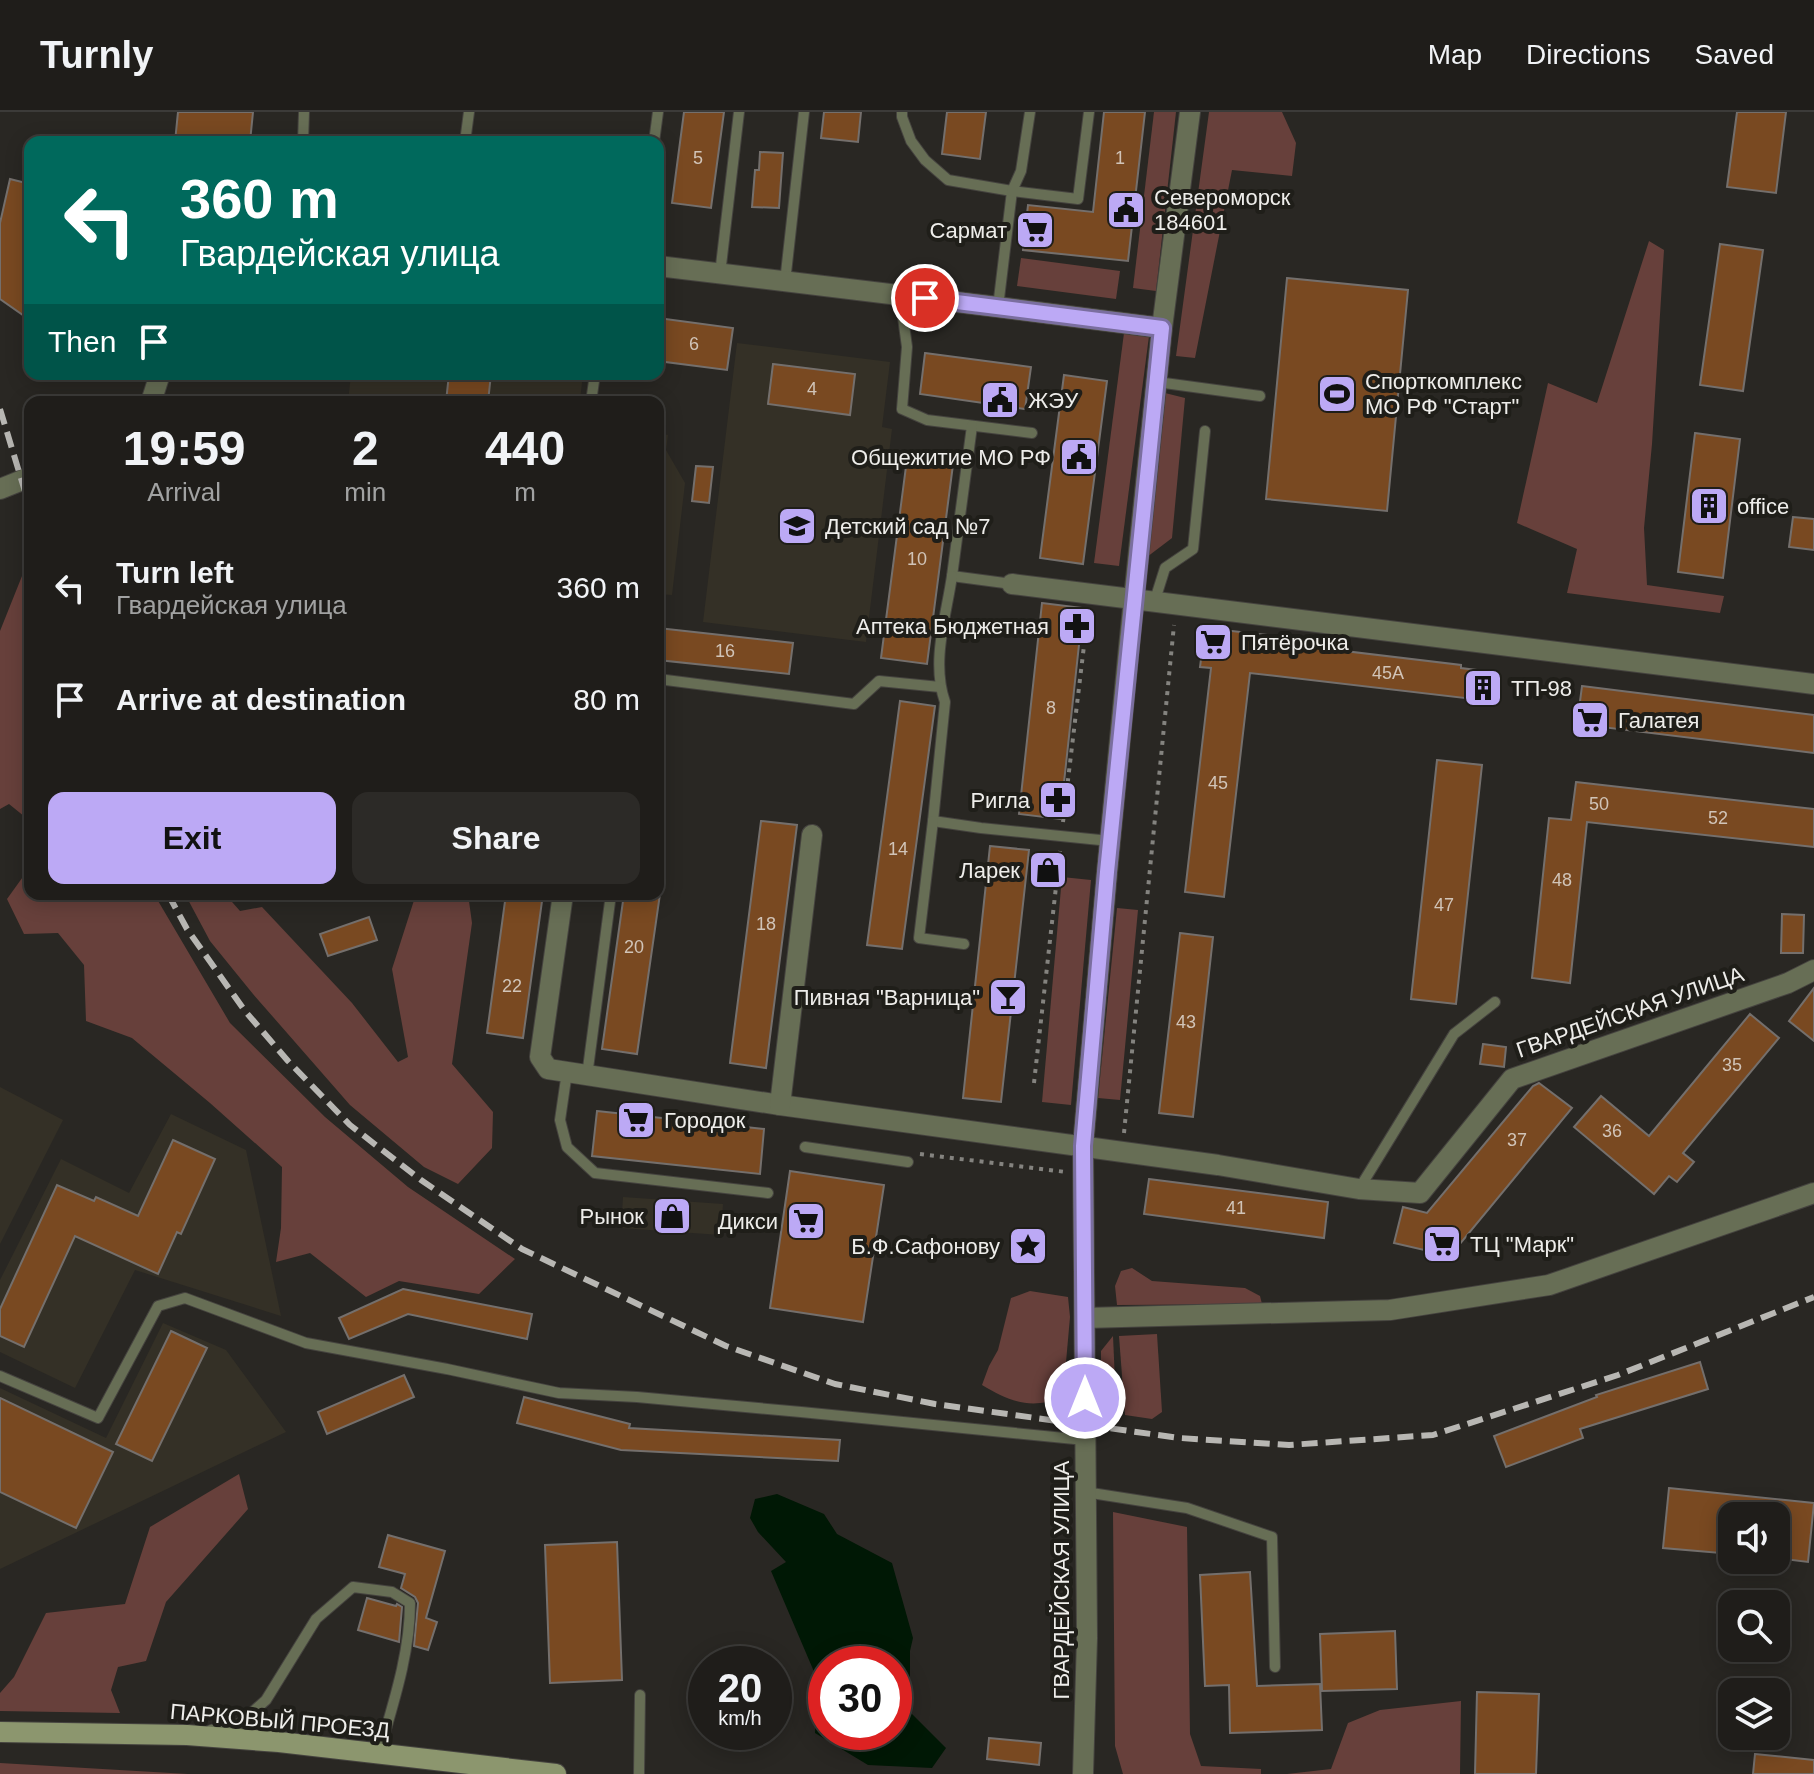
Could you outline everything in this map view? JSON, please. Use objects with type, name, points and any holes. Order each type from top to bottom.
[{"type":"main road","name":"ПАРКОВЫЙ ПРОЕЗД","points":[[0,1732],[187,1735],[556,1774]]},
{"type":"street","name":"ГВАРДЕЙСКАЯ УЛИЦА","points":[[1083,1774],[1087,1638],[1083,1146],[1110,841],[1144,602],[1162,328],[1190,112]]},
{"type":"street","points":[[664,267],[1162,328]]},
{"type":"street","points":[[0,489],[24,479]]},
{"type":"street","points":[[1012,584],[1814,684]]},
{"type":"street","points":[[780,1105],[812,835]]},
{"type":"street","points":[[562,900],[540,1057],[548,1069],[577,1074]]},
{"type":"street","name":"ГВАРДЕЙСКАЯ УЛИЦА","points":[[577,1074],[1218,1165],[1359,1189],[1420,1193],[1512,1079],[1788,983],[1814,970]]},
{"type":"street","points":[[1085,1318],[1390,1310],[1549,1285],[1814,1193]]},
{"type":"lane","points":[[303,136],[304,112]]},
{"type":"lane","points":[[466,136],[469,112]]},
{"type":"lane","points":[[655,136],[658,112]]},
{"type":"lane","points":[[720,274],[739,112]]},
{"type":"lane","points":[[785,282],[804,112]]},
{"type":"lane","points":[[902,112],[911,141],[925,160],[948,180],[1078,199],[1089,112]]},
{"type":"lane","points":[[998,307],[1012,191],[1021,171],[1030,112]]},
{"type":"lane","points":[[900,295],[907,347],[902,409],[927,420],[1032,433]]},
{"type":"lane","points":[[1157,382],[1260,396]]},
{"type":"lane","points":[[964,944],[919,938],[945,702],[938,665],[972,426]]},
{"type":"lane","points":[[1144,602],[1165,568],[1193,549],[1205,431]]},
{"type":"lane","points":[[952,576],[1012,584]]},
{"type":"lane","points":[[664,680],[854,704],[879,681],[940,687]]},
{"type":"lane","points":[[933,821],[1110,841]]},
{"type":"lane","points":[[610,900],[577,1074],[560,1120],[567,1147],[595,1173],[768,1193]]},
{"type":"lane","points":[[1359,1189],[1454,1034],[1495,1002]]},
{"type":"lane","points":[[805,1147],[909,1158]]},
{"type":"lane","points":[[0,1376],[98,1418],[158,1306],[185,1298],[306,1343],[559,1393],[712,1404],[1085,1440]]},
{"type":"lane","points":[[1085,1492],[1187,1508],[1272,1537],[1275,1667]]},
{"type":"lane","points":[[187,1735],[239,1724],[266,1700],[316,1619],[353,1587],[392,1592],[410,1603],[410,1623],[399,1684],[379,1753]]},
{"type":"lane","points":[[639,1774],[640,1695]]},
{"type":"path","points":[[1034,1083],[1090,595]]},
{"type":"path","points":[[1123,1152],[1176,606]]},
{"type":"path","points":[[909,1158],[1082,1174]]},
{"type":"shaded area","points":[[1154,112],[1176,112],[1156,291],[1133,288]]},
{"type":"shaded area","points":[[1209,112],[1282,112],[1296,143],[1292,176],[1232,170],[1195,358],[1176,356]]},
{"type":"shaded area","points":[[1649,241],[1664,250],[1644,528],[1647,585],[1724,596],[1720,613],[1567,593],[1577,549],[1517,523],[1548,383],[1597,403]]},
{"type":"shaded area","points":[[1021,258],[1120,271],[1116,299],[1017,286]]},
{"type":"shaded area","points":[[1124,333],[1149,336],[1119,566],[1094,563]]},
{"type":"shaded area","name":"Детский сад №7","points":[[737,343],[890,362],[882,427],[892,429],[866,642],[703,622]]},
{"type":"shaded area","points":[[350,380],[582,380],[580,396],[349,396]]},
{"type":"shaded area","points":[[1165,393],[1185,398],[1172,538],[1147,557]]},
{"type":"shaded area","points":[[664,434],[668,435],[666,450],[685,483],[672,595],[664,594]]},
{"type":"shaded area","points":[[24,571],[24,816],[9,804],[0,809],[0,631]]},
{"type":"shaded area","points":[[24,875],[24,900],[158,900],[230,1023],[325,1117],[408,1187],[515,1259],[479,1294],[399,1281],[366,1297],[310,1253],[276,1262],[281,1228],[282,1167],[132,1038],[86,1021],[84,965],[58,933],[24,934],[7,899]]},
{"type":"shaded area","points":[[1062,877],[1091,880],[1071,1105],[1042,1102]]},
{"type":"shaded area","points":[[188,900],[230,900],[240,911],[262,907],[352,1003],[398,1062],[408,1057],[392,969],[414,900],[469,900],[472,923],[452,1064],[493,1112],[492,1148],[458,1184],[424,1167],[350,1105],[210,941]]},
{"type":"shaded area","points":[[1117,908],[1138,910],[1120,1100],[1098,1098]]},
{"type":"shaded area","points":[[0,1087],[63,1120],[0,1244]]},
{"type":"shaded area","points":[[171,1114],[246,1150],[281,1316],[135,1270],[75,1388],[0,1352],[0,1280],[61,1159],[129,1193]]},
{"type":"shaded area","name":"Рынок","points":[[623,1197],[723,1204],[721,1235],[621,1228]]},
{"type":"shaded area","points":[[1132,1268],[1152,1281],[1245,1288],[1260,1296],[1262,1304],[1117,1305],[1115,1286],[1121,1271]]},
{"type":"shaded area","points":[[1030,1291],[1068,1297],[1070,1317],[1063,1396],[1041,1403],[1011,1399],[982,1385],[998,1350],[1011,1298]]},
{"type":"shaded area","points":[[163,1323],[226,1350],[286,1432],[0,1569],[0,1388],[106,1438]]},
{"type":"shaded area","points":[[1157,1334],[1162,1412],[1152,1419],[1125,1415],[1119,1336]]},
{"type":"shaded area","points":[[1113,1336],[1116,1403],[1101,1398],[1101,1351]]},
{"type":"shaded area","points":[[239,1474],[248,1509],[166,1602],[146,1661],[118,1667],[111,1690],[120,1713],[0,1711],[0,1693],[14,1677],[46,1613],[125,1604],[150,1527]]},
{"type":"shaded area","points":[[777,1494],[824,1514],[837,1534],[892,1563],[913,1638],[911,1646],[808,1646],[808,1658],[771,1571],[786,1562],[758,1532],[750,1518],[755,1499]]},
{"type":"shaded area","points":[[1113,1512],[1187,1527],[1190,1734],[1201,1766],[1261,1769],[1261,1774],[1123,1774],[1115,1746]]},
{"type":"shaded area","points":[[1461,1701],[1460,1774],[1287,1774],[1331,1769],[1348,1723],[1380,1710]]},
{"type":"shaded area","points":[[912,1714],[946,1748],[932,1768],[868,1765],[843,1750],[912,1750]]},
{"type":"shaded area","points":[[0,1763],[188,1774],[0,1774]]},
{"type":"building","points":[[178,112],[253,112],[251,136],[176,136]]},
{"type":"building","points":[[684,112],[724,112],[711,208],[672,203]]},
{"type":"building","points":[[824,112],[861,112],[858,142],[821,138]]},
{"type":"building","points":[[947,112],[986,112],[980,159],[942,154]]},
{"type":"building","points":[[1104,112],[1145,112],[1128,261],[1023,250],[1028,205],[1093,212]]},
{"type":"building","points":[[1737,112],[1786,112],[1776,193],[1727,187]]},
{"type":"building","points":[[760,152],[783,153],[779,208],[752,207]]},
{"type":"building","points":[[10,179],[24,182],[24,316],[0,299],[0,223]]},
{"type":"building","points":[[1720,244],[1763,250],[1743,391],[1700,385]]},
{"type":"building","name":"Спорткомплекс МО РФ \"Старт\"","points":[[1287,278],[1408,290],[1387,511],[1266,499]]},
{"type":"building","points":[[664,319],[733,328],[727,370],[664,362]]},
{"type":"building","points":[[925,353],[1031,367],[1025,409],[920,394]]},
{"type":"building","points":[[773,364],[855,374],[850,415],[768,404]]},
{"type":"building","points":[[1064,375],[1107,381],[1083,564],[1040,558]]},
{"type":"building","points":[[448,380],[490,380],[489,396],[447,396]]},
{"type":"building","name":"office","points":[[1695,433],[1740,439],[1723,578],[1678,572]]},
{"type":"building","points":[[908,451],[954,457],[927,664],[881,658]]},
{"type":"building","points":[[696,466],[713,467],[709,503],[692,501]]},
{"type":"building","points":[[1793,517],[1814,519],[1814,550],[1789,547]]},
{"type":"building","points":[[1042,603],[1083,608],[1060,819],[1019,814]]},
{"type":"building","points":[[1205,628],[1320,641],[1320,648],[1461,665],[1461,668],[1494,672],[1489,705],[1473,703],[1474,699],[1250,673],[1224,897],[1185,892],[1211,668],[1200,667]]},
{"type":"building","points":[[664,629],[793,643],[789,674],[664,661]]},
{"type":"building","points":[[1582,686],[1814,715],[1814,753],[1577,724]]},
{"type":"building","points":[[900,701],[935,706],[902,949],[867,945]]},
{"type":"building","points":[[1437,760],[1482,765],[1456,1004],[1411,999]]},
{"type":"building","points":[[1576,782],[1814,809],[1814,847],[1587,822],[1570,983],[1532,978],[1549,818],[1571,820]]},
{"type":"building","points":[[761,821],[797,825],[766,1068],[730,1063]]},
{"type":"building","points":[[990,846],[1029,850],[1001,1102],[963,1098]]},
{"type":"building","points":[[505,900],[542,900],[523,1038],[487,1033]]},
{"type":"building","points":[[623,900],[659,900],[637,1054],[602,1049]]},
{"type":"building","points":[[1782,914],[1804,915],[1803,953],[1781,953]]},
{"type":"building","points":[[369,917],[377,940],[328,956],[320,934]]},
{"type":"building","points":[[1180,933],[1213,937],[1193,1117],[1159,1113]]},
{"type":"building","points":[[1814,988],[1814,1041],[1789,1021]]},
{"type":"building","points":[[1750,1014],[1779,1038],[1683,1153],[1694,1162],[1677,1182],[1669,1176],[1654,1194],[1574,1127],[1601,1096],[1649,1136]]},
{"type":"building","points":[[1483,1044],[1506,1047],[1504,1067],[1480,1064]]},
{"type":"building","points":[[1539,1083],[1572,1108],[1450,1256],[1394,1243],[1403,1207],[1427,1213],[1533,1086]]},
{"type":"building","points":[[597,1111],[764,1129],[760,1174],[592,1156]]},
{"type":"building","points":[[173,1140],[215,1159],[181,1234],[177,1232],[158,1274],[75,1236],[24,1347],[0,1336],[0,1309],[57,1185],[94,1201],[96,1197],[138,1216]]},
{"type":"building","points":[[790,1171],[884,1185],[863,1322],[770,1308]]},
{"type":"building","points":[[1149,1179],[1328,1202],[1324,1238],[1144,1214]]},
{"type":"building","points":[[403,1289],[532,1314],[527,1339],[408,1314],[349,1339],[339,1318]]},
{"type":"building","points":[[171,1331],[207,1348],[152,1461],[116,1444]]},
{"type":"building","points":[[1700,1362],[1708,1389],[1580,1429],[1583,1438],[1506,1467],[1494,1436],[1596,1395]]},
{"type":"building","points":[[404,1375],[414,1397],[327,1434],[318,1412]]},
{"type":"building","points":[[524,1397],[630,1424],[629,1428],[840,1440],[838,1461],[621,1450],[517,1423]]},
{"type":"building","points":[[0,1398],[113,1452],[76,1528],[0,1492]]},
{"type":"building","points":[[1669,1488],[1814,1503],[1808,1562],[1790,1560],[1790,1502],[1718,1502],[1718,1553],[1663,1548]]},
{"type":"building","points":[[388,1535],[445,1551],[426,1618],[437,1622],[428,1650],[414,1646],[418,1603],[415,1597],[401,1588],[405,1574],[379,1567]]},
{"type":"building","points":[[617,1542],[622,1680],[550,1683],[545,1545]]},
{"type":"building","points":[[1250,1572],[1257,1686],[1320,1684],[1322,1730],[1230,1733],[1229,1685],[1205,1686],[1200,1575]]},
{"type":"building","points":[[367,1598],[402,1607],[399,1642],[358,1630]]},
{"type":"building","points":[[1395,1631],[1397,1689],[1322,1691],[1320,1634]]},
{"type":"building","points":[[1477,1692],[1539,1694],[1536,1774],[1475,1774]]},
{"type":"building","points":[[989,1738],[1041,1743],[1039,1765],[987,1759]]},
{"type":"building","points":[[1755,1754],[1814,1760],[1814,1774],[1753,1774]]},
{"type":"railway","points":[[0,409],[24,488]]},
{"type":"railway","points":[[171,900],[187,929],[245,1011],[288,1061],[350,1125],[421,1180],[522,1249],[726,1346],[835,1384],[935,1404],[1180,1438],[1289,1445],[1433,1435],[1618,1375],[1814,1297]]},
{"type":"place","name":"Североморск 184601","points":[[1126,210]]},
{"type":"place","name":"Сармат","points":[[1035,230]]},
{"type":"place","name":"Спорткомплекс МО РФ \"Старт\"","points":[[1337,394]]},
{"type":"place","name":"ЖЭУ","points":[[1000,400]]},
{"type":"place","name":"Общежитие МО РФ","points":[[1079,457]]},
{"type":"place","name":"office","points":[[1709,506]]},
{"type":"place","name":"Детский сад №7","points":[[797,526]]},
{"type":"place","name":"Аптека Бюджетная","points":[[1077,626]]},
{"type":"place","name":"Пятёрочка","points":[[1213,642]]},
{"type":"place","name":"ТП-98","points":[[1483,688]]},
{"type":"place","name":"Галатея","points":[[1590,720]]},
{"type":"place","name":"Ригла","points":[[1058,800]]},
{"type":"place","name":"Ларек","points":[[1048,870]]},
{"type":"place","name":"Пивная \"Варница\"","points":[[1008,997]]},
{"type":"place","name":"Городок","points":[[636,1120]]},
{"type":"place","name":"Рынок","points":[[672,1216]]},
{"type":"place","name":"Дикси","points":[[806,1221]]},
{"type":"place","name":"ТЦ \"Марк\"","points":[[1442,1244]]},
{"type":"place","name":"Б.Ф.Сафонову","points":[[1028,1246]]},
{"type":"route","points":[[925,298],[1162,328],[1107,872],[1083,1146],[1085,1398]]}]
